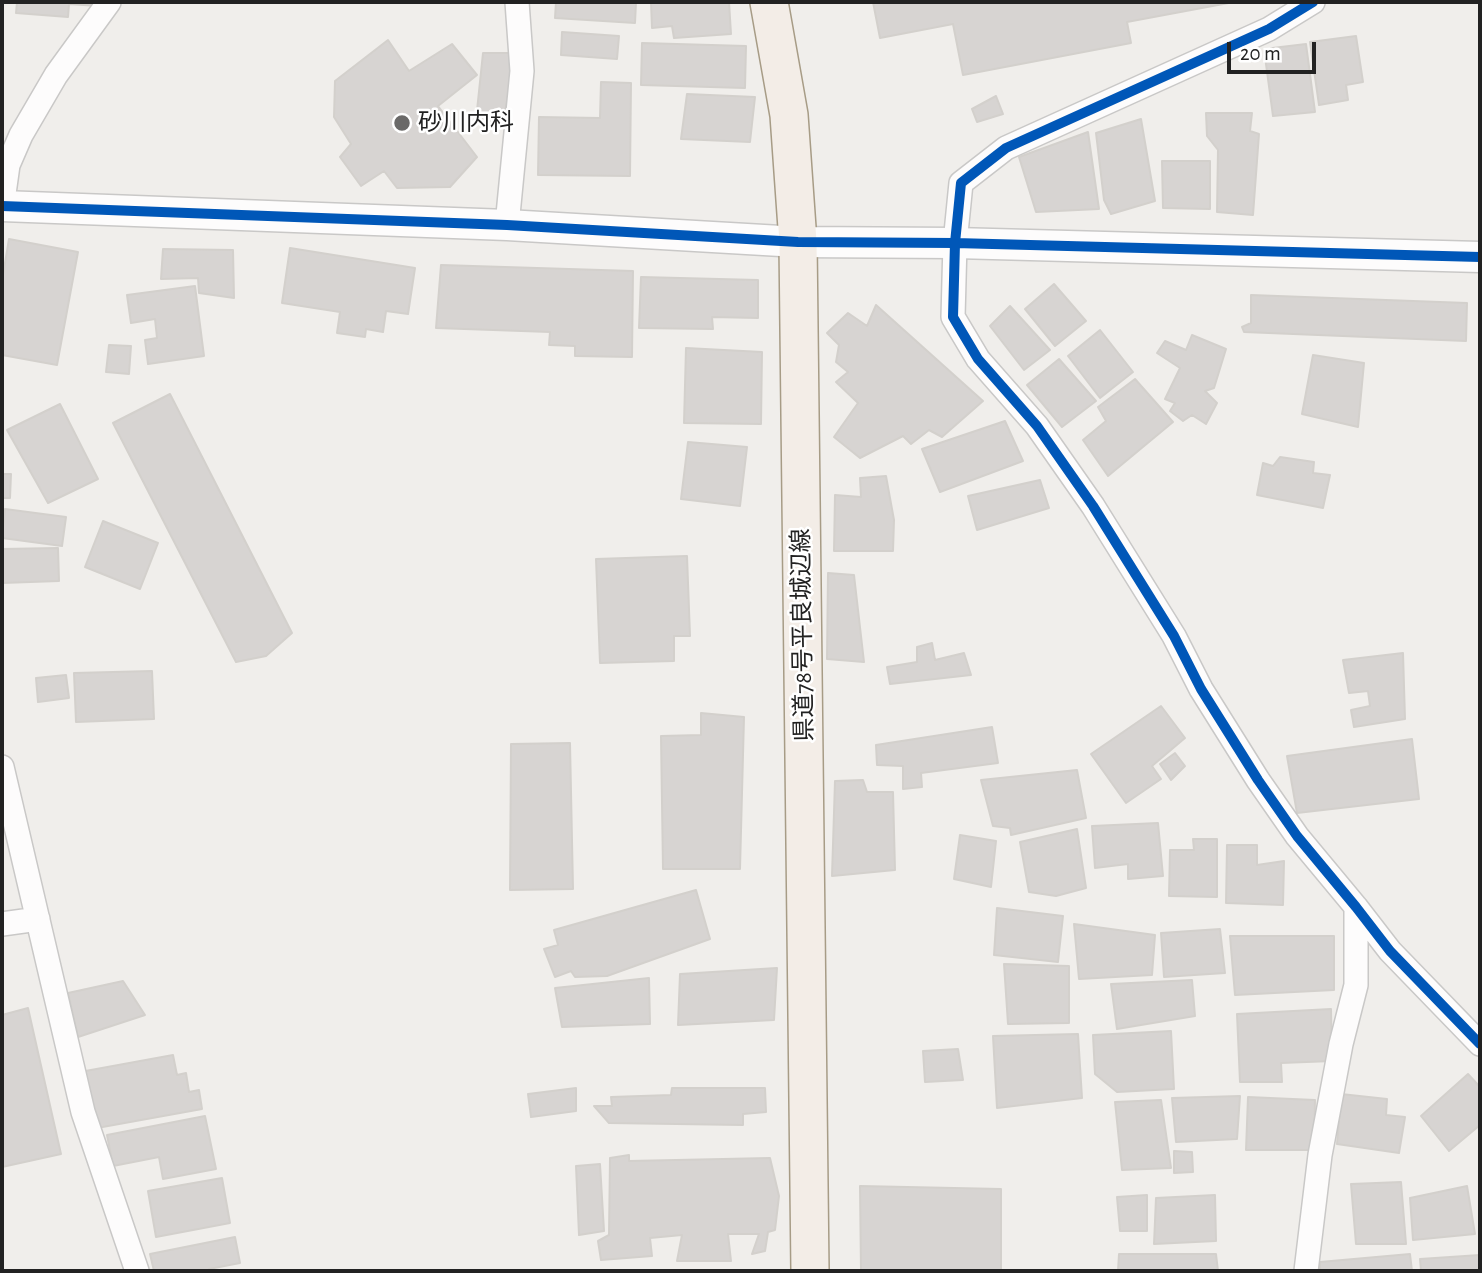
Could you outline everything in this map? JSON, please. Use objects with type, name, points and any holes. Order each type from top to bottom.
[{"type":"main road","name":"県道78号平良城辺線","points":[[769,2],[789,115],[798,242],[810,1271]]},
{"type":"street","points":[[109,2],[56,75],[21,135],[8,165],[2,206],[507,225],[798,242],[955,243],[1480,257]]},
{"type":"street","points":[[507,225],[522,71],[517,2]]},
{"type":"street","points":[[1312,2],[1269,29],[1006,148],[961,183],[955,243],[953,317],[978,359],[1037,426],[1093,506],[1174,636],[1202,689],[1258,780],[1297,836],[1390,951],[1480,1044]]},
{"type":"street","points":[[2,767],[83,1112],[137,1271]]},
{"type":"street","points":[[1306,1271],[1320,1155],[1341,1044],[1356,985],[1356,907]]},
{"type":"street","points":[[2,924],[38,919]]},
{"type":"building","points":[[17,2],[98,2],[98,6],[69,4],[68,17],[16,13]]},
{"type":"building","points":[[556,2],[636,2],[635,23],[555,18]]},
{"type":"building","points":[[651,2],[729,2],[731,34],[674,38],[672,26],[652,28]]},
{"type":"building","points":[[873,2],[1234,2],[1127,22],[1131,43],[963,75],[953,24],[880,38]]},
{"type":"building","points":[[562,32],[619,36],[617,59],[561,55]]},
{"type":"building","points":[[1356,36],[1363,82],[1346,85],[1348,100],[1319,105],[1310,42]]},
{"type":"building","points":[[388,40],[409,71],[452,44],[477,75],[438,106],[477,157],[450,187],[397,188],[384,171],[361,186],[340,157],[351,144],[334,117],[335,81]]},
{"type":"building","points":[[642,43],[746,46],[745,88],[641,85]]},
{"type":"building","points":[[1306,44],[1315,112],[1273,116],[1264,49]]},
{"type":"building","points":[[483,53],[516,53],[503,123],[476,120]]},
{"type":"building","points":[[601,82],[631,83],[630,176],[538,175],[539,117],[600,118]]},
{"type":"building","points":[[687,94],[755,97],[750,142],[681,139]]},
{"type":"building","points":[[996,96],[1003,114],[977,122],[972,109]]},
{"type":"building","points":[[1206,113],[1252,113],[1250,131],[1259,134],[1253,215],[1217,212],[1218,150],[1207,136]]},
{"type":"building","points":[[1141,119],[1155,201],[1111,214],[1104,200],[1096,133]]},
{"type":"building","points":[[1088,132],[1099,209],[1036,212],[1019,157]]},
{"type":"building","points":[[1162,161],[1210,161],[1210,209],[1163,208]]},
{"type":"building","points":[[9,239],[78,252],[57,365],[2,355],[2,281]]},
{"type":"building","points":[[290,248],[415,268],[408,314],[386,311],[383,332],[366,329],[365,337],[337,333],[340,312],[282,303]]},
{"type":"building","points":[[163,249],[233,250],[234,298],[199,293],[198,278],[161,279]]},
{"type":"building","points":[[441,265],[633,271],[632,357],[575,356],[575,346],[549,345],[550,332],[436,328]]},
{"type":"building","points":[[641,277],[758,280],[758,318],[712,317],[713,329],[639,328]]},
{"type":"building","points":[[1054,284],[1086,321],[1055,346],[1025,309]]},
{"type":"building","points":[[195,286],[204,356],[148,364],[145,340],[157,338],[155,319],[131,323],[127,295]]},
{"type":"building","points":[[1251,295],[1467,303],[1466,341],[1244,332],[1242,327],[1251,323]]},
{"type":"building","points":[[876,305],[983,401],[942,437],[929,430],[911,444],[903,436],[860,458],[834,437],[858,403],[836,382],[848,372],[836,362],[839,345],[827,333],[848,313],[867,326]]},
{"type":"building","points":[[1010,306],[1050,350],[1024,370],[990,326]]},
{"type":"building","points":[[1100,330],[1133,372],[1100,398],[1068,356]]},
{"type":"building","points":[[1192,335],[1226,349],[1214,388],[1205,391],[1217,403],[1206,424],[1192,415],[1183,421],[1170,411],[1175,403],[1165,399],[1180,368],[1157,353],[1165,341],[1186,350]]},
{"type":"building","points":[[109,345],[131,346],[129,374],[106,372]]},
{"type":"building","points":[[686,348],[762,352],[761,424],[684,423]]},
{"type":"building","points":[[1313,355],[1364,363],[1358,427],[1302,414]]},
{"type":"building","points":[[1059,359],[1096,401],[1062,427],[1027,385]]},
{"type":"building","points":[[1135,379],[1173,422],[1108,476],[1083,440],[1106,421],[1098,407]]},
{"type":"building","points":[[170,394],[292,633],[266,656],[236,662],[113,423]]},
{"type":"building","points":[[60,404],[98,479],[48,503],[7,430]]},
{"type":"building","points":[[1005,421],[1023,461],[940,492],[922,449]]},
{"type":"building","points":[[688,442],[747,447],[740,506],[681,499]]},
{"type":"building","points":[[1280,457],[1314,462],[1313,473],[1330,475],[1323,508],[1257,495],[1263,463],[1273,466]]},
{"type":"building","points":[[2,474],[11,474],[10,498],[2,498]]},
{"type":"building","points":[[886,476],[894,520],[893,551],[834,551],[835,495],[861,497],[860,478]]},
{"type":"building","points":[[1040,480],[1049,508],[977,530],[968,496]]},
{"type":"building","points":[[5,509],[66,517],[62,546],[2,538]]},
{"type":"building","points":[[103,521],[158,543],[140,589],[85,567]]},
{"type":"building","points":[[58,548],[59,581],[2,583],[2,549]]},
{"type":"building","points":[[687,556],[690,636],[674,636],[674,661],[600,663],[596,559]]},
{"type":"building","points":[[828,573],[854,575],[864,662],[827,659]]},
{"type":"building","points":[[932,643],[935,660],[964,653],[971,675],[890,684],[887,667],[917,662],[917,647]]},
{"type":"building","points":[[1403,653],[1405,719],[1354,727],[1351,710],[1370,706],[1368,691],[1349,693],[1343,660]]},
{"type":"building","points":[[152,671],[154,719],[76,722],[74,673]]},
{"type":"building","points":[[66,675],[69,698],[38,702],[36,678]]},
{"type":"building","points":[[1161,706],[1185,738],[1152,766],[1161,779],[1126,803],[1091,754]]},
{"type":"building","points":[[701,713],[744,717],[740,869],[663,869],[661,736],[701,735]]},
{"type":"building","points":[[992,727],[998,763],[921,773],[922,787],[903,789],[903,766],[877,765],[876,745]]},
{"type":"building","points":[[1412,739],[1419,799],[1297,813],[1287,756]]},
{"type":"building","points":[[570,743],[573,889],[510,890],[511,744]]},
{"type":"building","points":[[1175,753],[1185,766],[1171,780],[1160,764]]},
{"type":"building","points":[[1077,770],[1086,818],[1011,835],[1010,828],[993,826],[981,780]]},
{"type":"building","points":[[863,780],[867,792],[893,792],[895,870],[832,876],[835,781]]},
{"type":"building","points":[[1158,823],[1163,876],[1128,879],[1128,864],[1095,868],[1092,826]]},
{"type":"building","points":[[1077,829],[1086,888],[1056,896],[1029,892],[1020,842]]},
{"type":"building","points":[[960,835],[996,841],[991,887],[954,879]]},
{"type":"building","points":[[1193,839],[1217,839],[1217,897],[1169,896],[1170,850],[1194,850]]},
{"type":"building","points":[[1227,845],[1257,845],[1257,865],[1284,861],[1283,905],[1226,903]]},
{"type":"building","points":[[696,890],[710,939],[607,976],[575,977],[571,971],[555,977],[544,949],[558,945],[554,930]]},
{"type":"building","points":[[997,908],[1063,916],[1058,962],[994,955]]},
{"type":"building","points":[[1074,924],[1155,935],[1152,975],[1079,979]]},
{"type":"building","points":[[1220,929],[1225,973],[1164,977],[1161,933]]},
{"type":"building","points":[[1230,936],[1334,936],[1334,990],[1235,995]]},
{"type":"building","points":[[1004,964],[1069,966],[1069,1023],[1008,1024]]},
{"type":"building","points":[[777,968],[774,1020],[678,1025],[680,974]]},
{"type":"building","points":[[649,978],[650,1024],[562,1027],[555,988]]},
{"type":"building","points":[[1192,980],[1195,1016],[1117,1029],[1111,984]]},
{"type":"building","points":[[123,981],[145,1015],[78,1037],[68,993]]},
{"type":"building","points":[[28,1008],[61,1154],[2,1167],[2,1015]]},
{"type":"building","points":[[1331,1009],[1332,1061],[1281,1063],[1282,1082],[1240,1082],[1237,1014]]},
{"type":"building","points":[[1171,1031],[1174,1089],[1117,1092],[1095,1074],[1093,1035]]},
{"type":"building","points":[[1078,1034],[1082,1098],[997,1108],[993,1036]]},
{"type":"building","points":[[958,1049],[963,1080],[925,1082],[923,1051]]},
{"type":"building","points":[[173,1055],[177,1075],[186,1073],[189,1092],[199,1090],[202,1109],[97,1128],[91,1096],[85,1098],[80,1072]]},
{"type":"building","points":[[1468,1074],[1480,1087],[1480,1125],[1449,1151],[1421,1116]]},
{"type":"building","points":[[576,1088],[576,1111],[531,1117],[528,1094]]},
{"type":"building","points":[[672,1088],[765,1088],[766,1112],[743,1114],[743,1125],[609,1123],[594,1106],[612,1106],[611,1097],[671,1095]]},
{"type":"building","points":[[1341,1094],[1387,1099],[1386,1115],[1405,1117],[1399,1153],[1337,1144]]},
{"type":"building","points":[[1240,1096],[1237,1139],[1176,1142],[1172,1098]]},
{"type":"building","points":[[1248,1097],[1315,1100],[1314,1150],[1246,1150]]},
{"type":"building","points":[[1161,1100],[1171,1168],[1122,1170],[1115,1102]]},
{"type":"building","points":[[205,1116],[216,1169],[163,1179],[159,1157],[113,1166],[107,1135]]},
{"type":"building","points":[[1174,1151],[1192,1152],[1193,1172],[1174,1173]]},
{"type":"building","points":[[629,1155],[629,1161],[770,1158],[779,1196],[775,1230],[768,1232],[765,1251],[752,1254],[759,1234],[728,1234],[731,1261],[677,1261],[682,1235],[650,1238],[652,1256],[601,1260],[598,1241],[609,1235],[610,1158]]},
{"type":"building","points":[[600,1164],[604,1231],[579,1235],[576,1166]]},
{"type":"building","points":[[222,1178],[230,1223],[156,1237],[148,1191]]},
{"type":"building","points":[[1401,1182],[1406,1244],[1356,1244],[1351,1184]]},
{"type":"building","points":[[860,1186],[1001,1189],[1001,1271],[861,1271]]},
{"type":"building","points":[[1467,1186],[1475,1234],[1413,1240],[1410,1198]]},
{"type":"building","points":[[1147,1195],[1147,1231],[1120,1231],[1117,1197]]},
{"type":"building","points":[[1215,1195],[1216,1241],[1154,1244],[1156,1198]]},
{"type":"building","points":[[235,1237],[240,1263],[209,1271],[154,1271],[150,1254]]},
{"type":"building","points":[[1119,1254],[1216,1254],[1218,1271],[1118,1271]]},
{"type":"building","points":[[1410,1254],[1412,1271],[1320,1271],[1320,1262]]},
{"type":"building","points":[[1480,1255],[1480,1271],[1421,1271],[1420,1259]]},
{"type":"cycle path","points":[[1313,2],[1269,29],[1006,148],[961,183],[955,243],[953,317],[978,359],[1037,426],[1093,506],[1174,636],[1201,689],[1297,836],[1390,951],[1480,1044]]},
{"type":"cycle path","points":[[2,206],[507,225],[798,242],[955,243],[1480,257]]},
{"type":"place","name":"砂川内科","points":[[402,123]]}]
